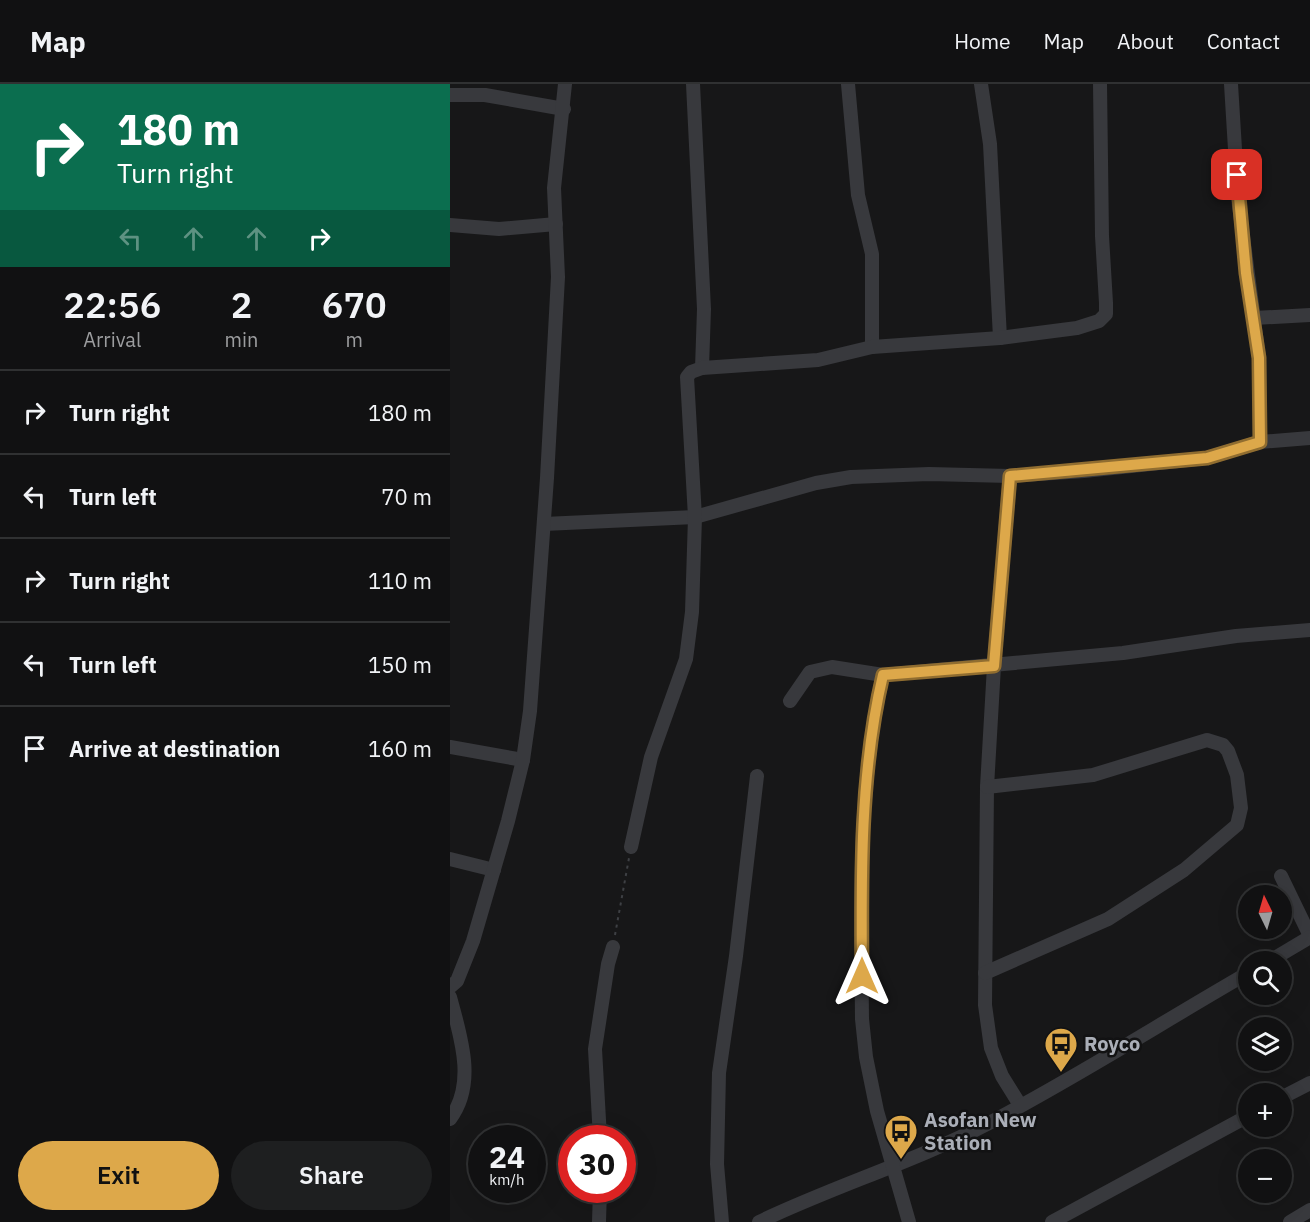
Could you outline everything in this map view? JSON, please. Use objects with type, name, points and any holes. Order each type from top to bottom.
[{"type":"street","points":[[450,987],[457,981],[473,941],[494,870],[523,760],[530,711],[544,524],[558,278],[554,188],[565,84]]},
{"type":"street","points":[[693,84],[704,309],[702,368]]},
{"type":"street","points":[[848,84],[858,195],[872,254],[872,347]]},
{"type":"street","points":[[981,84],[990,144],[1000,338]]},
{"type":"street","points":[[631,847],[651,757],[686,659],[695,585],[695,517],[687,377],[702,368],[818,360],[872,347],[1000,338],[1077,328],[1099,321],[1106,314],[1102,236],[1100,84]]},
{"type":"street","points":[[1231,84],[1238,198],[1261,388],[1260,442]]},
{"type":"street","points":[[450,95],[484,95],[564,109]]},
{"type":"street","points":[[450,225],[499,229],[556,224]]},
{"type":"street","points":[[1254,318],[1310,315]]},
{"type":"street","points":[[544,524],[695,517],[816,483],[851,477],[929,474],[1010,476],[1207,458],[1260,442],[1310,438]]},
{"type":"street","points":[[1010,476],[994,666],[987,787],[985,973],[987,1027],[991,1048],[1002,1076],[1020,1105]]},
{"type":"street","points":[[790,701],[810,672],[832,667],[883,675],[1123,653],[1236,636],[1310,630]]},
{"type":"street","points":[[883,675],[874,714],[866,793],[862,1019],[866,1057],[892,1168],[909,1222]]},
{"type":"street","points":[[985,973],[1091,927],[1154,891],[1184,870],[1237,825],[1240,808],[1236,775],[1228,751],[1223,745],[1208,740],[1093,775],[987,787]]},
{"type":"street","points":[[450,747],[523,760]]},
{"type":"street","points":[[722,1222],[717,1164],[719,1073],[739,933],[757,776]]},
{"type":"street","points":[[450,860],[494,870]]},
{"type":"street","points":[[1281,876],[1310,937],[1286,951]]},
{"type":"street","points":[[599,1125],[595,1049],[608,964],[613,947]]},
{"type":"street","points":[[759,1222],[808,1199],[892,1168],[990,1122],[1098,1063],[1238,979]]},
{"type":"street","points":[[450,997],[465,1062],[464,1082],[450,1119]]},
{"type":"street","points":[[1292,1092],[1310,1083]]},
{"type":"street","points":[[1052,1222],[1073,1217],[1238,1122]]},
{"type":"street","points":[[599,1222],[600,1203]]},
{"type":"street","points":[[1290,1222],[1310,1210]]},
{"type":"path","points":[[613,947],[631,847]]},
{"type":"place","name":"Royco","points":[[1061,1073]]},
{"type":"place","name":"Asofan New Station","points":[[901,1160]]},
{"type":"route","points":[[862,976],[866,793],[874,714],[883,675],[897,672],[994,666],[1010,476],[1207,458],[1260,442],[1259,358],[1246,273],[1237,175]]}]
